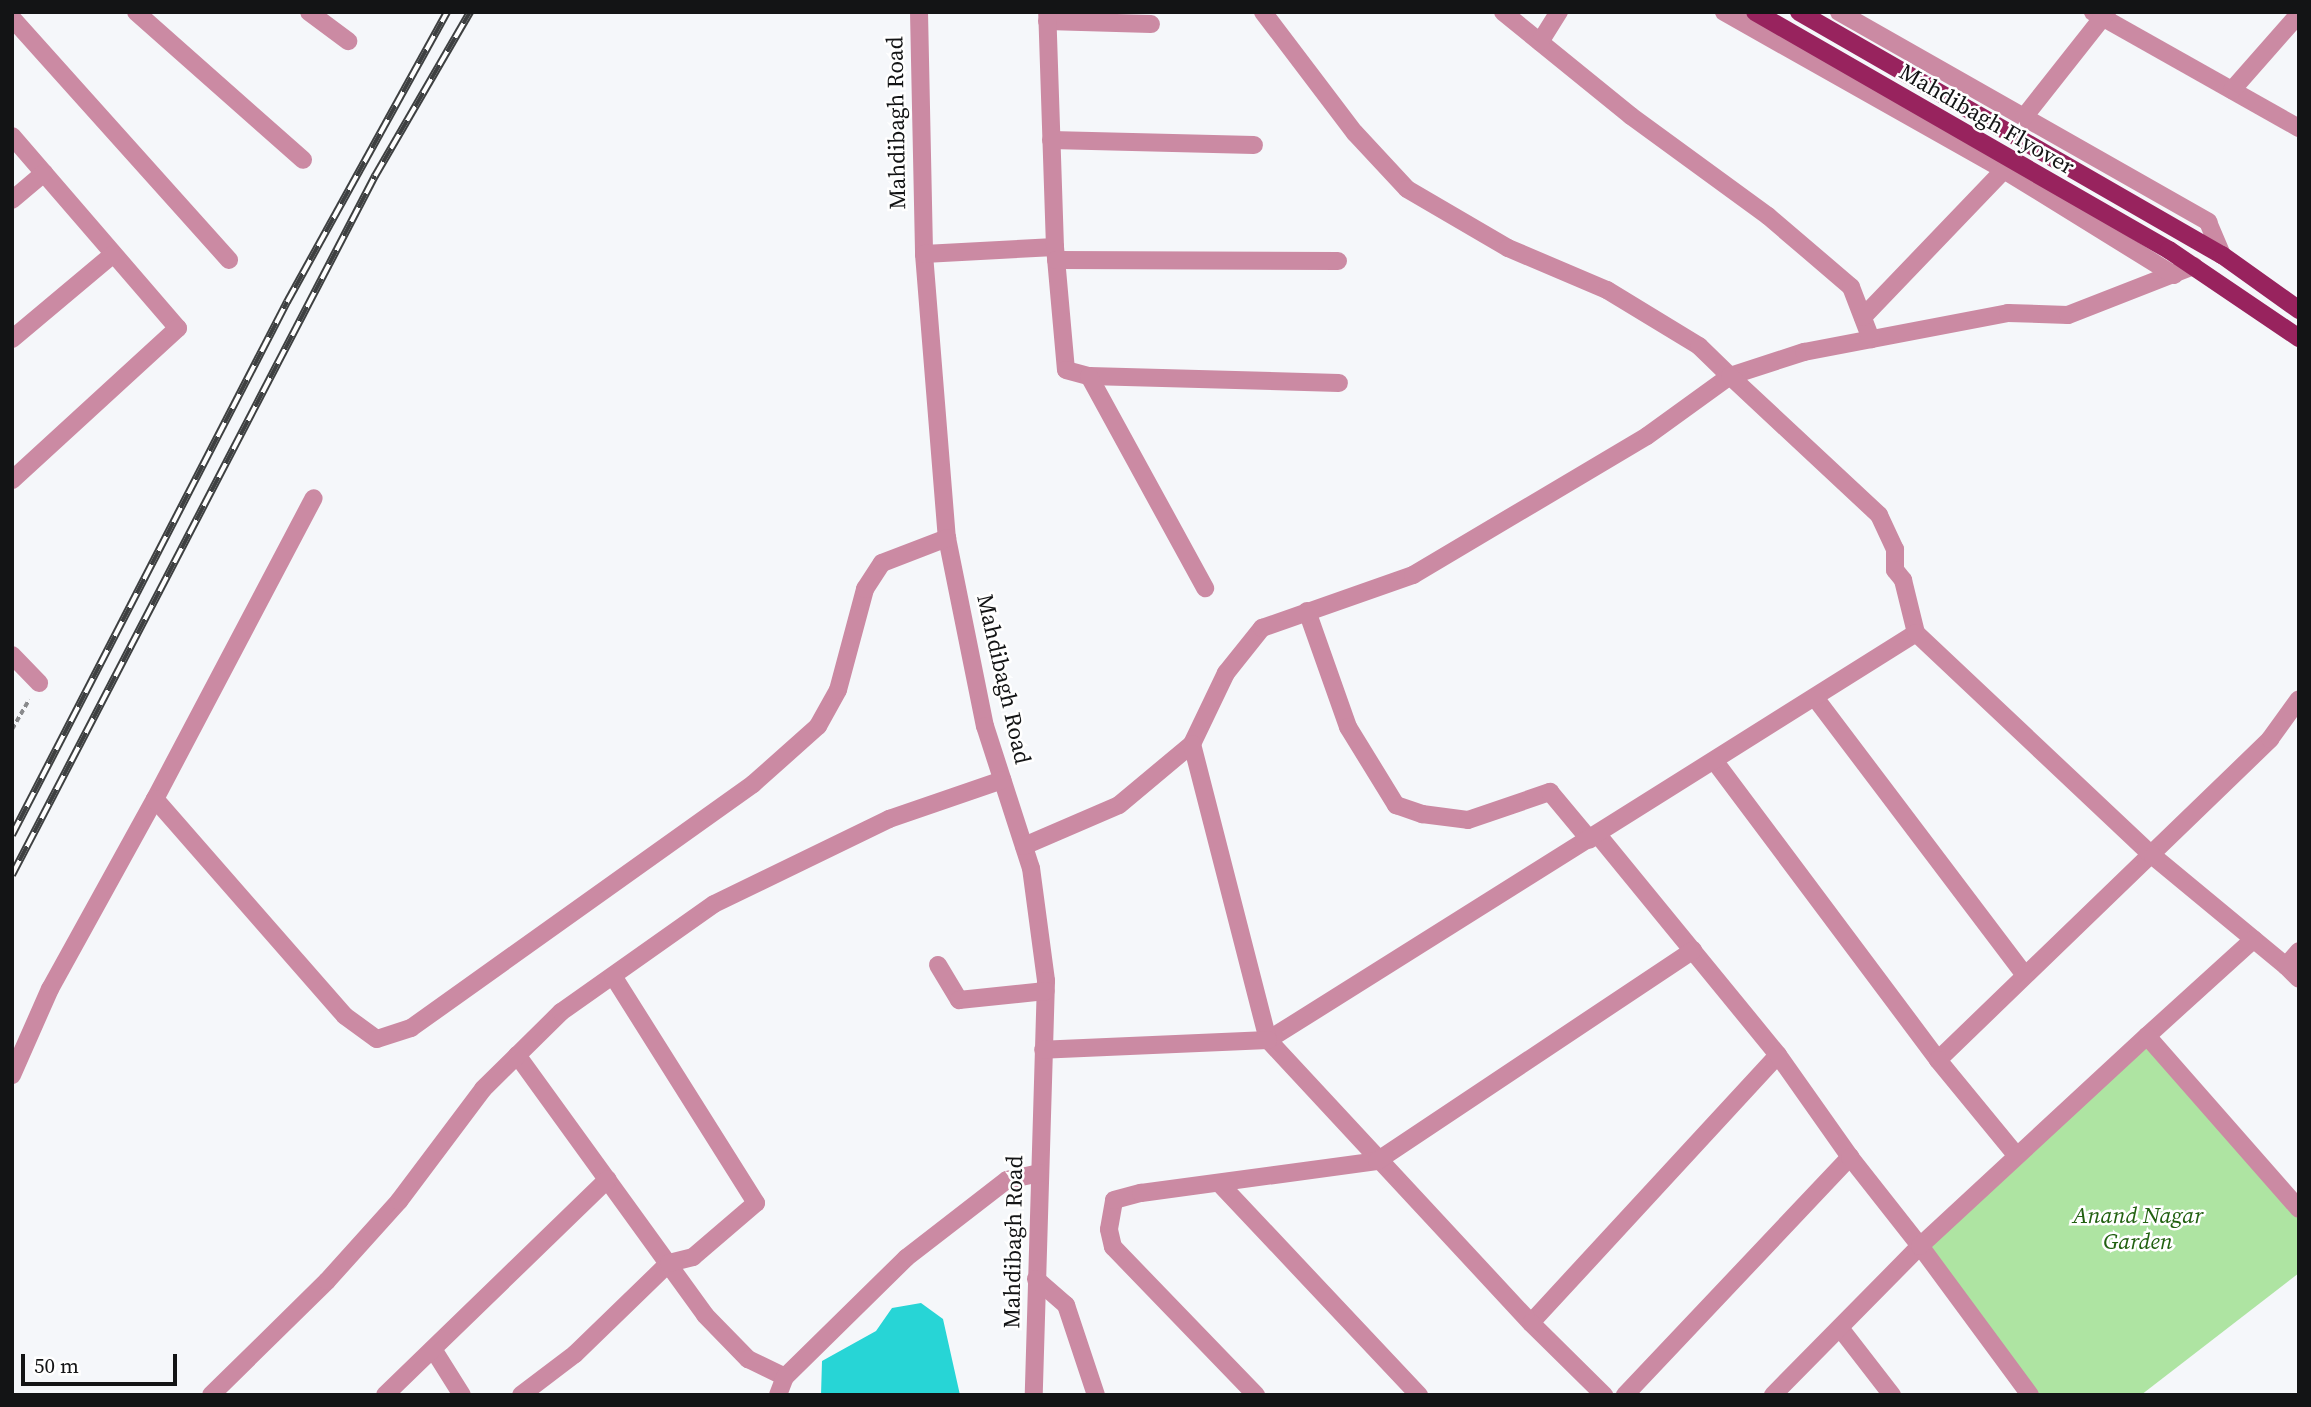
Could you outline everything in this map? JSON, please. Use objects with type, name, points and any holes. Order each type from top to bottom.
[{"type":"main road","name":"Mahdibagh Flyover","points":[[1755,12],[2168,250],[2299,338]]},
{"type":"main road","name":"Mahdibagh Flyover","points":[[1799,12],[2222,255],[2299,310]]},
{"type":"street","points":[[136,12],[303,160]]},
{"type":"street","points":[[309,12],[348,41]]},
{"type":"street","name":"Mahdibagh Road","points":[[919,12],[924,254],[947,538],[985,726],[1031,868],[1045,991],[1034,1395]]},
{"type":"street","points":[[1263,12],[1355,133],[1407,189],[1508,248],[1607,290],[1699,345],[1879,515],[1895,549],[1895,570],[1903,580],[1916,633],[2153,856],[2293,972],[2299,951]]},
{"type":"street","points":[[1503,12],[1631,116],[1778,224],[1851,287],[1871,339]]},
{"type":"street","points":[[1540,42],[1559,12]]},
{"type":"street","points":[[1724,12],[2004,170],[2174,275]]},
{"type":"street","points":[[1839,12],[2208,222],[2222,255]]},
{"type":"street","points":[[2024,117],[2101,14],[2299,128]]},
{"type":"street","points":[[2232,90],[2299,14]]},
{"type":"street","points":[[1152,24],[1047,16],[1055,253],[1066,370],[1089,376],[1339,383]]},
{"type":"street","points":[[12,18],[229,260]]},
{"type":"street","points":[[12,136],[112,255],[178,328],[12,480]]},
{"type":"street","points":[[1051,140],[1254,145]]},
{"type":"street","points":[[1863,317],[2004,170]]},
{"type":"street","points":[[12,200],[44,173]]},
{"type":"street","points":[[924,254],[1055,253],[1338,261]]},
{"type":"street","points":[[12,339],[112,255]]},
{"type":"street","points":[[1024,846],[1119,805],[1192,744],[1226,673],[1262,628],[1413,575],[1636,443],[1730,376],[1804,352],[2008,313],[2068,315],[2194,266]]},
{"type":"street","points":[[1089,376],[1205,589]]},
{"type":"street","points":[[12,1075],[50,989],[155,799],[314,498]]},
{"type":"street","points":[[155,799],[345,1016],[377,1039],[411,1028],[753,784],[818,726],[838,690],[861,602],[882,563],[947,538]]},
{"type":"street","points":[[1307,611],[1348,727],[1396,805],[1468,820],[1550,792],[1594,837],[1693,950],[1778,1055],[1850,1157],[1920,1246],[2030,1395]]},
{"type":"street","points":[[1043,1050],[1268,1040],[1716,763],[1916,633]]},
{"type":"street","points":[[12,655],[39,683]]},
{"type":"street","points":[[1816,699],[2024,974]]},
{"type":"street","points":[[1938,1060],[2024,974],[2153,856],[2270,739],[2299,699]]},
{"type":"street","points":[[1192,744],[1268,1040],[1377,1161],[1531,1323],[1604,1395]]},
{"type":"street","points":[[1716,763],[1938,1060],[2016,1155]]},
{"type":"street","points":[[211,1395],[336,1271],[399,1201],[482,1089],[561,1012],[714,904],[889,819],[1002,780]]},
{"type":"street","points":[[1773,1395],[1920,1246],[2254,939]]},
{"type":"street","points":[[1256,1395],[1113,1247],[1109,1229],[1114,1200],[1140,1193],[1221,1185],[1377,1161],[1693,950]]},
{"type":"street","points":[[938,965],[959,1000],[1045,991]]},
{"type":"street","points":[[521,1395],[575,1354],[669,1263],[693,1257],[756,1203],[613,976]]},
{"type":"street","points":[[2147,1035],[2299,1209]]},
{"type":"street","points":[[517,1055],[705,1315],[748,1359],[785,1377]]},
{"type":"street","points":[[1531,1323],[1778,1055]]},
{"type":"street","points":[[1625,1395],[1850,1157]]},
{"type":"street","points":[[778,1395],[785,1377],[906,1258],[1007,1180],[1039,1173]]},
{"type":"street","points":[[386,1395],[608,1179]]},
{"type":"street","points":[[1221,1185],[1419,1395]]},
{"type":"street","points":[[1036,1279],[1066,1305],[1096,1395]]},
{"type":"street","points":[[1840,1328],[1892,1395]]},
{"type":"street","points":[[433,1349],[462,1395]]},
{"type":"path","points":[[12,729],[39,683]]},
{"type":"green space","name":"Anand Nagar Garden","points":[[2147,1036],[2299,1209],[2299,1273],[2141,1395],[2030,1395],[1920,1246]]},
{"type":"water","points":[[921,1303],[943,1319],[960,1395],[821,1395],[822,1361],[876,1331],[892,1308]]},
{"type":"railway","points":[[12,835],[287,302],[447,12]]},
{"type":"railway","points":[[12,875],[375,176],[470,12]]}]
